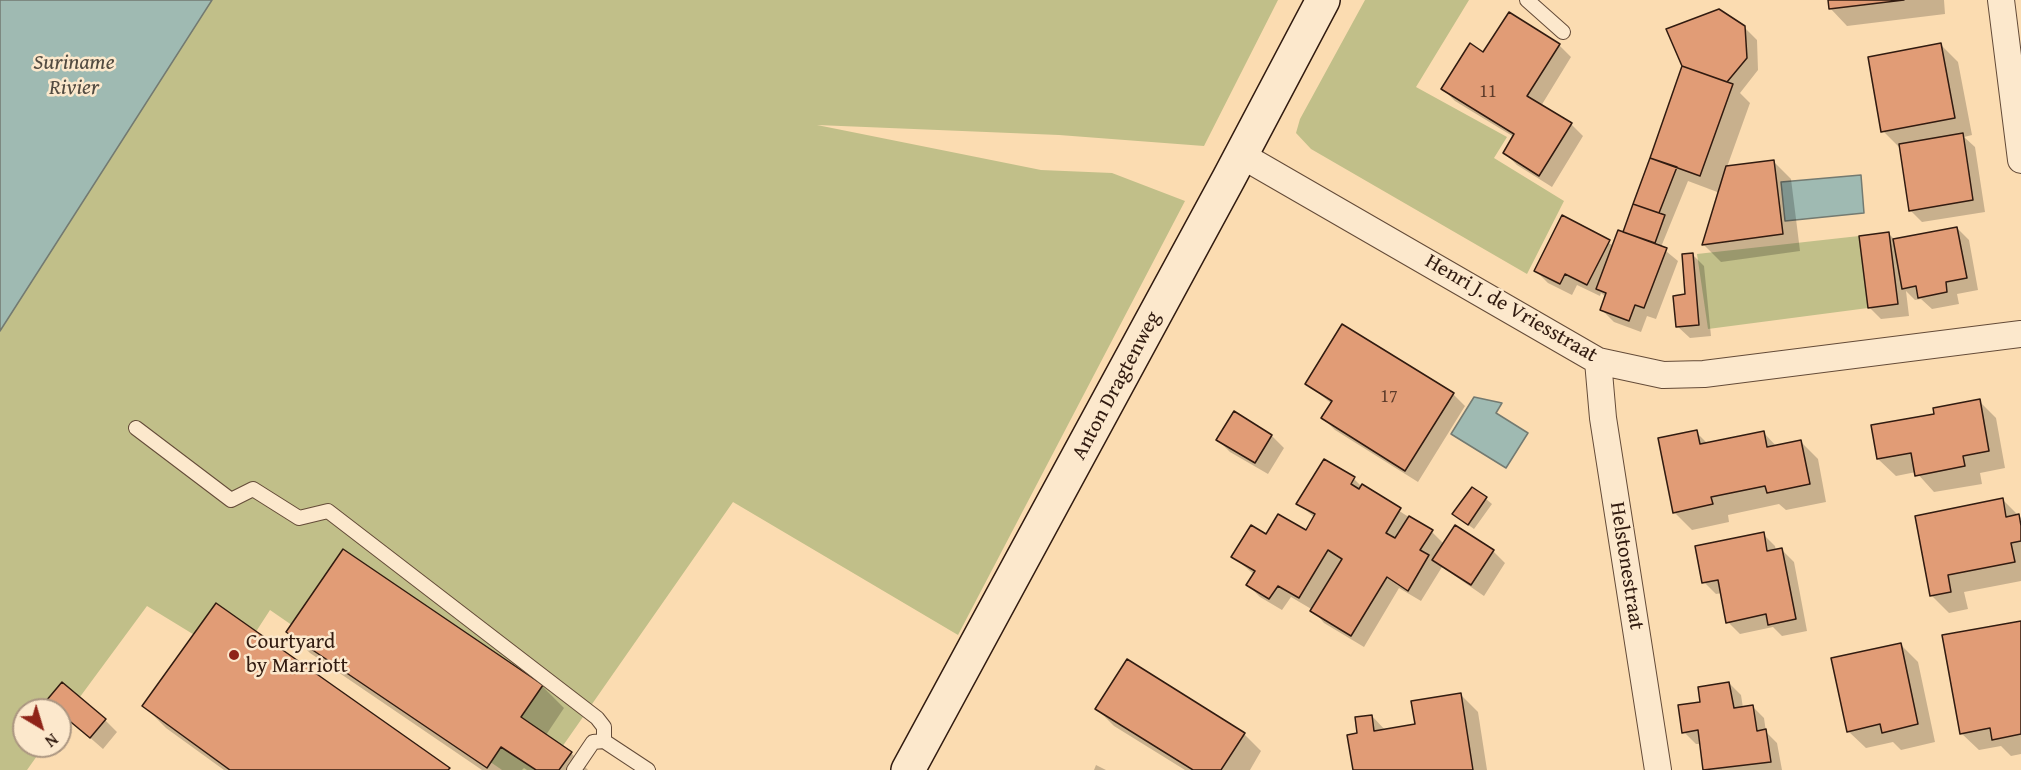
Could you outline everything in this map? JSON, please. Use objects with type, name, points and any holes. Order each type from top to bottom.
[{"type":"main road","name":"Anton Dragtenweg","points":[[908,770],[1323,0]]},
{"type":"street","points":[[2001,0],[2021,160]]},
{"type":"street","name":"Henri J. de Vriesstraat","points":[[1241,155],[1598,361],[1663,375],[1704,374],[2021,334]]},
{"type":"street","name":"Helstonestraat","points":[[1598,361],[1603,418],[1658,770]]},
{"type":"lane","points":[[1527,0],[1563,32]]},
{"type":"lane","points":[[136,428],[231,500],[253,489],[299,518],[328,511],[597,718],[604,727],[604,741]]},
{"type":"lane","points":[[574,770],[594,742],[604,741],[648,770]]},
{"type":"shaded area","points":[[212,0],[1278,0],[1204,146],[1059,135],[817,125],[1041,170],[1112,173],[1185,201],[958,635],[733,502],[546,770],[502,770],[270,610],[237,661],[147,606],[72,708],[72,698],[12,698],[12,758],[36,758],[27,770],[0,770],[0,331]]},
{"type":"shaded area","points":[[1365,0],[1469,0],[1416,87],[1507,137],[1494,158],[1564,201],[1527,274],[1311,149],[1296,133],[1300,119]]},
{"type":"shaded area","points":[[1859,236],[1868,308],[1708,329],[1697,254]]},
{"type":"water","name":"Suriname Rivier","points":[[0,0],[212,0],[0,331]]},
{"type":"water","points":[[1861,175],[1864,213],[1785,221],[1781,182]]},
{"type":"water","points":[[1474,397],[1502,403],[1496,413],[1528,433],[1506,468],[1451,434]]},
{"type":"building","points":[[1828,0],[1904,0],[1829,9]]},
{"type":"building","points":[[1719,9],[1745,26],[1747,58],[1727,82],[1682,66],[1666,29]]},
{"type":"building","points":[[1509,12],[1560,44],[1527,96],[1572,123],[1539,176],[1503,153],[1514,134],[1441,89],[1470,43],[1483,52]]},
{"type":"building","points":[[1941,43],[1955,118],[1881,132],[1868,57]]},
{"type":"building","points":[[1682,66],[1733,84],[1700,176],[1650,158]]},
{"type":"building","points":[[1963,133],[1973,200],[1909,211],[1899,144]]},
{"type":"building","points":[[1650,158],[1677,167],[1659,213],[1633,204]]},
{"type":"building","points":[[1774,160],[1783,234],[1702,245],[1726,166]]},
{"type":"building","points":[[1633,204],[1665,215],[1655,243],[1623,232]]},
{"type":"building","points":[[1562,215],[1610,240],[1587,285],[1565,274],[1560,284],[1534,271]]},
{"type":"building","points":[[1957,227],[1967,278],[1946,282],[1947,292],[1918,298],[1916,286],[1902,289],[1893,239]]},
{"type":"building","points":[[1618,230],[1667,248],[1644,308],[1635,305],[1629,321],[1600,310],[1606,293],[1596,289]]},
{"type":"building","points":[[1889,232],[1898,304],[1868,308],[1859,236]]},
{"type":"building","points":[[1693,253],[1699,325],[1676,327],[1673,296],[1685,294],[1682,254]]},
{"type":"building","points":[[1342,324],[1454,393],[1405,471],[1321,418],[1332,401],[1305,384]]},
{"type":"building","points":[[1980,399],[1989,451],[1963,456],[1965,466],[1915,476],[1911,453],[1877,459],[1871,425],[1934,414],[1933,408]]},
{"type":"building","points":[[1234,411],[1272,435],[1255,463],[1216,440]]},
{"type":"building","points":[[1697,430],[1700,444],[1764,431],[1767,447],[1801,440],[1810,484],[1767,493],[1765,486],[1711,497],[1713,504],[1673,513],[1658,438]]},
{"type":"building","points":[[1324,459],[1355,477],[1351,484],[1359,489],[1362,484],[1401,508],[1386,533],[1395,538],[1409,516],[1433,530],[1420,550],[1429,555],[1408,591],[1387,577],[1351,636],[1310,611],[1342,559],[1328,550],[1299,598],[1278,586],[1269,599],[1246,585],[1255,571],[1231,557],[1251,525],[1266,534],[1278,514],[1306,530],[1315,514],[1296,504]]},
{"type":"building","points":[[1472,487],[1487,497],[1468,525],[1452,514]]},
{"type":"building","points":[[2003,498],[2006,517],[2019,514],[2021,541],[2011,543],[2015,562],[1948,575],[1951,592],[1930,596],[1915,516]]},
{"type":"building","points":[[1455,525],[1494,550],[1471,585],[1432,560]]},
{"type":"building","points":[[1764,532],[1767,551],[1782,548],[1796,619],[1768,625],[1766,614],[1726,623],[1718,580],[1702,583],[1695,546]]},
{"type":"building","points":[[343,549],[543,685],[521,717],[572,752],[559,770],[536,770],[501,747],[487,768],[286,632]]},
{"type":"building","name":"Courtyard by Marriott","points":[[216,603],[450,768],[448,770],[230,770],[142,706]]},
{"type":"building","points":[[2021,621],[2021,734],[1992,740],[1990,728],[1960,734],[1942,635]]},
{"type":"building","points":[[1901,643],[1918,724],[1882,733],[1880,724],[1847,732],[1831,658]]},
{"type":"building","points":[[1127,659],[1245,733],[1221,770],[1193,770],[1095,709]]},
{"type":"building","points":[[62,682],[106,719],[90,738],[72,723],[72,698],[49,698]]},
{"type":"building","points":[[1729,682],[1734,708],[1753,705],[1757,731],[1766,729],[1771,762],[1703,770],[1698,730],[1682,733],[1678,705],[1700,702],[1698,687]]},
{"type":"building","points":[[1461,693],[1473,770],[1353,770],[1347,735],[1357,733],[1355,717],[1372,715],[1374,731],[1415,724],[1411,701]]},
{"type":"place","name":"Courtyard by Marriott","points":[[234,655]]}]
